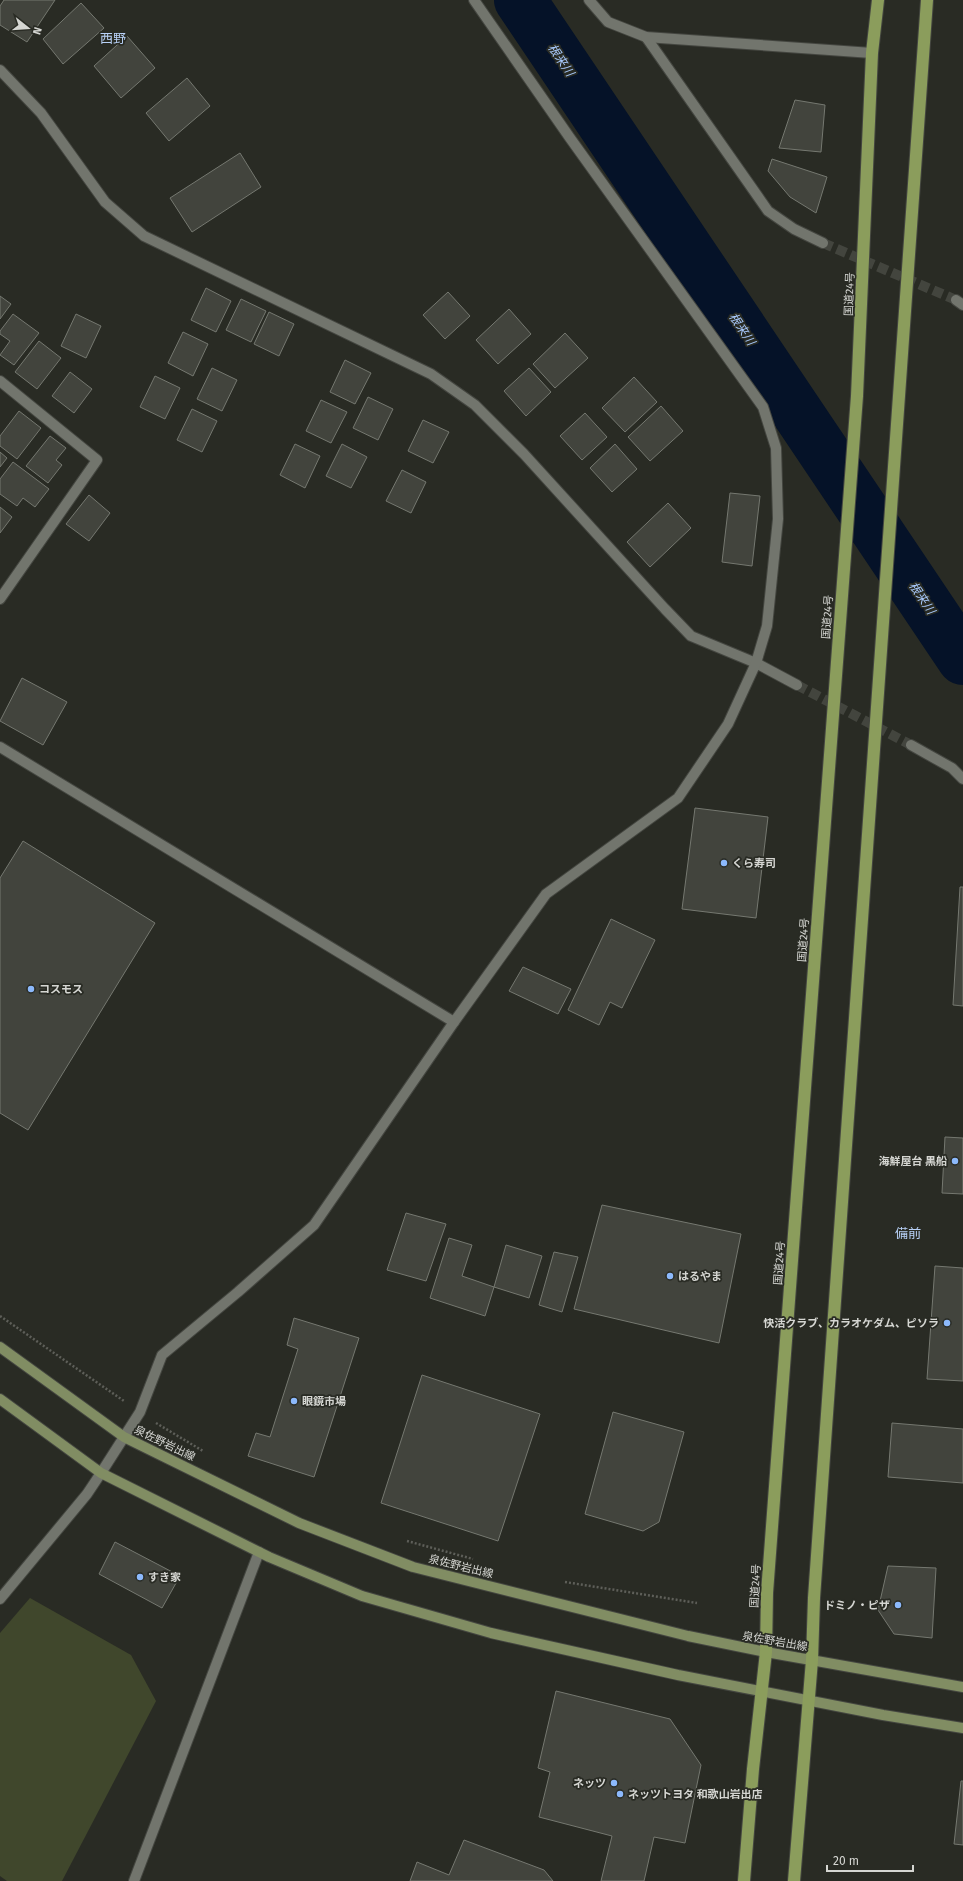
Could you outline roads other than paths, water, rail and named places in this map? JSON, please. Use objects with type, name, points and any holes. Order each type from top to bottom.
[{"type":"highway","name":"国道24号","points":[[744,1881],[753,1769],[766,1652],[767,1593],[857,396],[872,53],[878,0]]},
{"type":"highway","points":[[794,1881],[812,1660],[814,1598],[887,585],[927,0]]},
{"type":"main road","name":"泉佐野岩出線","points":[[0,1347],[124,1437],[299,1523],[413,1567],[688,1636],[766,1652],[963,1687]]},
{"type":"main road","points":[[0,1399],[101,1474],[259,1552],[362,1596],[476,1628],[678,1675],[808,1701],[963,1728]]},
{"type":"street","points":[[0,1599],[88,1494],[140,1412],[162,1355],[238,1292],[314,1225],[454,1022],[546,894],[678,798],[728,724],[756,663],[767,626],[778,519],[776,448],[763,406],[570,138],[474,0]]},
{"type":"street","points":[[589,0],[608,22],[646,37],[872,53]]},
{"type":"street","points":[[646,37],[768,211],[794,228],[823,243]]},
{"type":"street","points":[[0,70],[41,113],[105,202],[144,236],[431,374],[475,406],[524,454],[691,636],[756,663],[797,686]]},
{"type":"street","points":[[0,381],[97,460],[0,599]]},
{"type":"street","points":[[911,745],[952,768],[963,779]]},
{"type":"street","points":[[0,747],[454,1022]]},
{"type":"street","points":[[134,1881],[259,1552]]},
{"type":"waterway","name":"根来川","points":[[520,0],[963,659]]},
{"type":"tunnel","points":[[823,243],[956,300]]},
{"type":"tunnel","points":[[797,685],[911,745]]},
{"type":"place","name":"くら寿司","points":[[724,863]]},
{"type":"place","name":"コスモス","points":[[31,989]]},
{"type":"place","name":"海鮮屋台 黒船","points":[[955,1161]]},
{"type":"place","name":"はるやま","points":[[670,1276]]},
{"type":"place","name":"快活クラブ、カラオケダム、ピソラ","points":[[947,1323]]},
{"type":"place","name":"眼鏡市場","points":[[294,1401]]},
{"type":"place","name":"すき家","points":[[140,1577]]},
{"type":"place","name":"ドミノ・ピザ","points":[[898,1605]]},
{"type":"place","name":"ネッツ","points":[[614,1783]]},
{"type":"place","name":"ネッツトヨタ 和歌山岩出店","points":[[620,1794]]},
{"type":"district","name":"西野","points":[[113,38]]},
{"type":"district","name":"備前","points":[[908,1233]]}]
